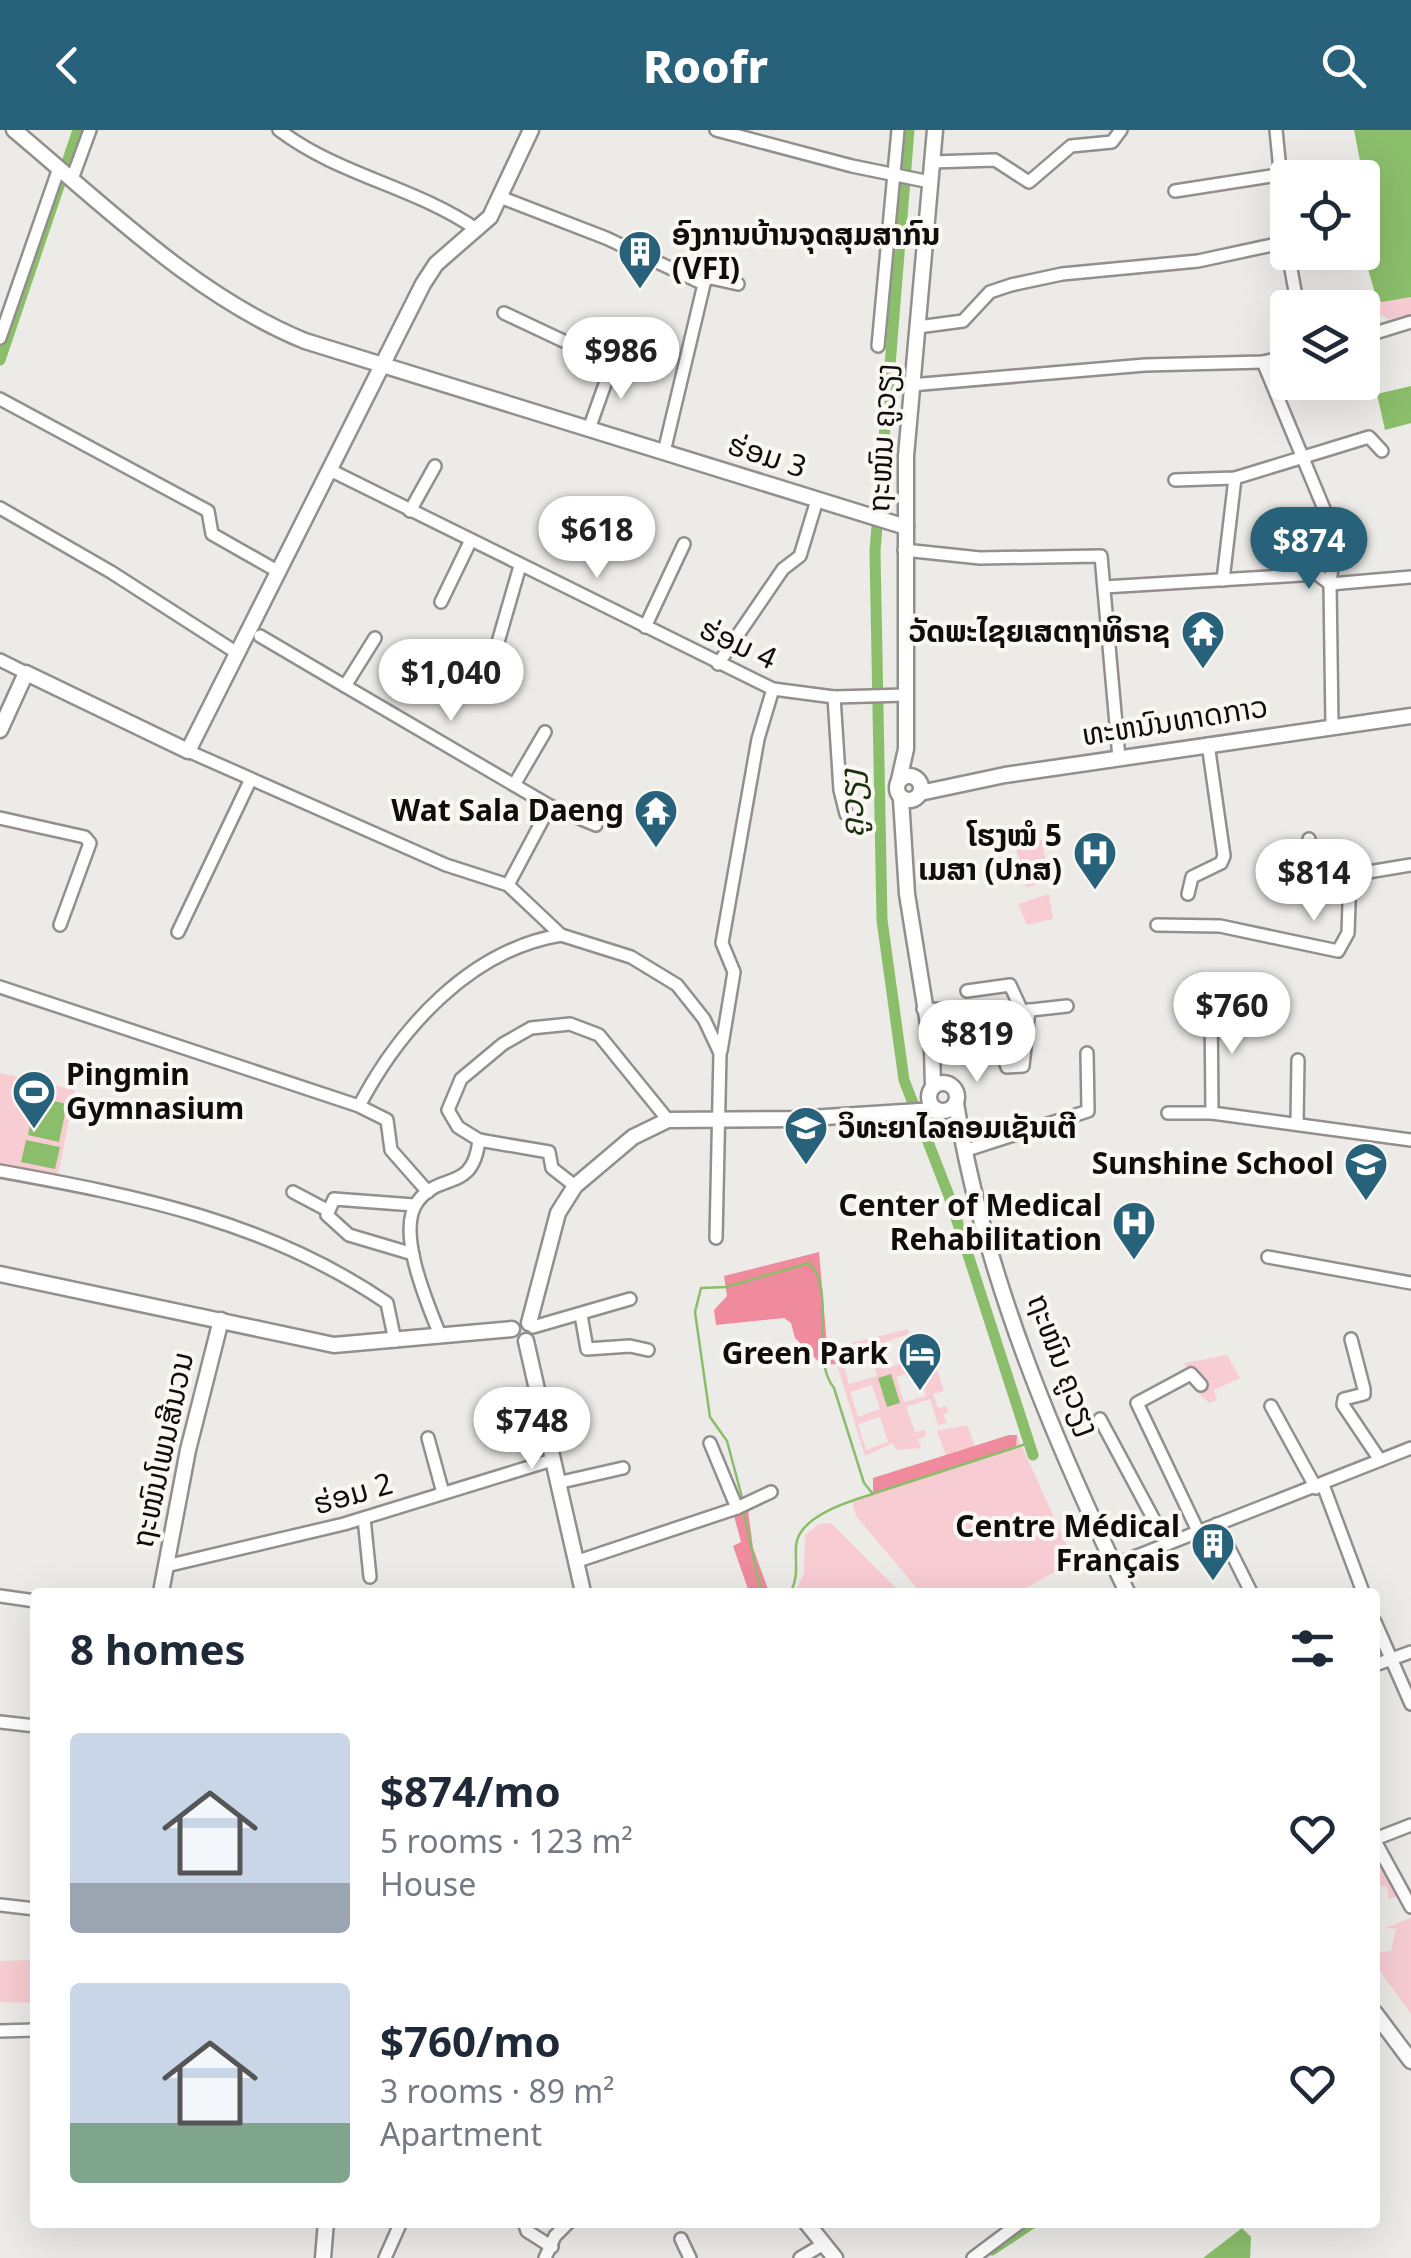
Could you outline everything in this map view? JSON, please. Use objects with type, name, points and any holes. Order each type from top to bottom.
[{"type":"street","name":"ຮ່ອມ 3","points":[[14,130],[230,305],[306,341],[900,525]]},
{"type":"street","points":[[72,179],[90,130]]},
{"type":"street","points":[[279,130],[324,157],[444,207],[476,228]]},
{"type":"street","points":[[188,751],[436,264],[490,217],[531,130]]},
{"type":"street","points":[[716,130],[926,181]]},
{"type":"street","points":[[878,346],[898,130]]},
{"type":"street","name":"ຖະໜົນ ຄູວຽງ","points":[[903,841],[914,785],[901,695],[904,550],[900,525],[918,327],[926,181],[935,130]]},
{"type":"street","points":[[932,162],[995,160],[1029,182],[1072,146],[1112,142],[1120,130]]},
{"type":"street","points":[[1276,130],[1277,160]]},
{"type":"street","points":[[0,338],[59,168]]},
{"type":"street","points":[[1175,191],[1270,176]]},
{"type":"street","points":[[500,197],[701,281],[705,288],[664,452]]},
{"type":"street","points":[[918,327],[963,321],[990,292],[1011,285],[1062,274],[1270,250]]},
{"type":"street","points":[[701,281],[711,278],[738,284]]},
{"type":"street","points":[[504,312],[608,362],[610,370],[589,429]]},
{"type":"street","points":[[1380,331],[1411,322]]},
{"type":"street","points":[[911,385],[1270,360]]},
{"type":"street","points":[[1263,362],[1326,516],[1334,558],[1330,584],[1332,725]]},
{"type":"street","points":[[0,400],[208,511],[212,534],[279,572]]},
{"type":"street","points":[[1174,480],[1235,478],[1369,438],[1382,451]]},
{"type":"street","points":[[410,511],[435,466]]},
{"type":"street","name":"ຮ່ອມ 4","points":[[330,470],[773,689],[834,697],[901,695]]},
{"type":"street","points":[[1223,580],[1235,478]]},
{"type":"street","points":[[718,664],[782,568],[800,556],[816,500]]},
{"type":"street","points":[[0,508],[111,572],[237,654]]},
{"type":"street","points":[[441,602],[470,542]]},
{"type":"street","points":[[645,627],[684,544]]},
{"type":"street","points":[[904,550],[980,558],[1101,556],[1118,758]]},
{"type":"street","points":[[496,649],[520,566]]},
{"type":"street","points":[[1104,588],[1317,574],[1330,584],[1411,577]]},
{"type":"street","points":[[260,636],[550,806],[596,825]]},
{"type":"street","points":[[345,686],[375,638]]},
{"type":"street","points":[[0,660],[250,781],[446,865],[508,885],[561,934],[632,957],[677,984],[694,1004],[720,1053]]},
{"type":"street","points":[[0,730],[26,673]]},
{"type":"street","points":[[716,1238],[720,1053],[734,972],[722,943],[758,740],[773,689]]},
{"type":"street","points":[[834,697],[840,790],[846,814]]},
{"type":"street","name":"ທະຫນົນທາດກາວ","points":[[914,785],[947,784],[1411,716]]},
{"type":"street","points":[[514,785],[545,732]]},
{"type":"street","points":[[1188,894],[1192,877],[1222,864],[1224,856],[1208,744]]},
{"type":"street","points":[[178,932],[250,781]]},
{"type":"street","name":"ຖະໜົນ ຄູວຽງ","points":[[914,785],[896,792],[902,799],[903,841],[923,1009],[932,1049],[931,1102],[964,1152]]},
{"type":"street","points":[[508,885],[550,806]]},
{"type":"street","points":[[0,818],[85,837],[90,842],[60,925]]},
{"type":"street","points":[[1309,839],[1310,870],[1323,875],[1411,865]]},
{"type":"street","points":[[1156,925],[1220,926],[1338,951],[1348,933],[1350,874]]},
{"type":"street","points":[[359,1106],[397,1042],[469,975],[499,954],[561,934]]},
{"type":"street","points":[[968,992],[1010,985],[1026,1010],[1023,1066],[1007,1067],[987,1009]]},
{"type":"street","points":[[0,987],[359,1106],[387,1120],[391,1150],[428,1192]]},
{"type":"street","points":[[1211,1001],[1212,1113]]},
{"type":"street","points":[[923,1009],[1026,1010],[1067,1006]]},
{"type":"street","points":[[575,1186],[552,1168],[549,1152],[478,1140],[452,1120],[448,1110],[456,1087],[503,1044],[546,1025],[582,1025],[599,1035],[668,1120]]},
{"type":"street","name":"ຖະໜົນ ຄູວຽງ","points":[[932,1049],[953,1087],[964,1152],[1038,1388],[1125,1588]]},
{"type":"street","points":[[964,1152],[1088,1111],[1087,1053]]},
{"type":"street","points":[[1297,1122],[1298,1060]]},
{"type":"street","points":[[931,1102],[944,1083],[953,1087]]},
{"type":"street","points":[[582,1588],[552,1460],[529,1330],[558,1213],[575,1186],[633,1136],[668,1120],[810,1118],[900,1110],[931,1102],[956,1103]]},
{"type":"street","points":[[1168,1114],[1212,1113],[1297,1122],[1411,1140]]},
{"type":"street","points":[[440,1335],[413,1254],[414,1206],[428,1192],[469,1172],[478,1140]]},
{"type":"street","points":[[0,1172],[195,1212],[267,1236],[387,1303],[395,1341]]},
{"type":"street","points":[[293,1192],[327,1210]]},
{"type":"street","points":[[327,1210],[338,1199],[414,1206]]},
{"type":"street","points":[[327,1210],[329,1221],[349,1235],[413,1254]]},
{"type":"street","points":[[1268,1257],[1411,1283]]},
{"type":"street","points":[[0,1274],[334,1345],[512,1329],[520,1320],[529,1330]]},
{"type":"street","points":[[529,1330],[630,1299]]},
{"type":"street","points":[[581,1315],[587,1349],[630,1346],[648,1350]]},
{"type":"street","name":"ຖະໜົນໂພນສີນວນ","points":[[162,1588],[188,1450],[220,1320]]},
{"type":"street","points":[[1352,1340],[1364,1394],[1344,1399],[1343,1405],[1380,1460]]},
{"type":"street","points":[[1198,1531],[1137,1403],[1191,1374],[1201,1385]]},
{"type":"street","points":[[1272,1406],[1320,1486],[1361,1588]]},
{"type":"street","points":[[1100,1419],[1166,1544]]},
{"type":"street","points":[[428,1438],[443,1493]]},
{"type":"street","points":[[710,1443],[738,1508]]},
{"type":"street","points":[[1114,1565],[1411,1448]]},
{"type":"street","name":"ຮ່ອມ 2","points":[[166,1566],[364,1518],[552,1460]]},
{"type":"street","points":[[557,1483],[623,1468]]},
{"type":"street","points":[[575,1562],[738,1508],[770,1492]]},
{"type":"street","points":[[364,1518],[370,1578]]},
{"type":"street","points":[[1216,1524],[1249,1588]]},
{"type":"street","points":[[0,1596],[30,1600]]},
{"type":"street","points":[[1380,1635],[1411,1704]]},
{"type":"street","points":[[1380,1663],[1411,1652]]},
{"type":"street","points":[[0,1722],[30,1725]]},
{"type":"street","points":[[1380,1838],[1411,1825]]},
{"type":"street","points":[[1380,1849],[1411,1906]]},
{"type":"street","points":[[0,1905],[30,1909]]},
{"type":"street","points":[[1380,2021],[1411,2061]]},
{"type":"street","points":[[0,2031],[30,2030]]},
{"type":"street","points":[[324,2258],[326,2228]]},
{"type":"street","points":[[386,2258],[398,2228]]},
{"type":"street","points":[[525,2228],[548,2252],[563,2228]]},
{"type":"street","points":[[810,2228],[835,2258]]},
{"type":"street","points":[[974,2258],[1013,2228]]},
{"type":"street","points":[[681,2239],[690,2258]]},
{"type":"street","points":[[800,2258],[822,2245]]},
{"type":"shaded area","points":[[1354,130],[1411,130],[1411,297],[1382,302],[1380,290],[1374,290],[1368,270],[1380,270],[1380,160],[1360,160]]},
{"type":"shaded area","points":[[1411,297],[1411,314],[1389,319],[1380,314],[1380,301]]},
{"type":"shaded area","points":[[1411,386],[1411,423],[1385,430],[1380,393]]},
{"type":"shaded area","points":[[1042,840],[1049,880],[1026,888],[1016,848],[1021,842]]},
{"type":"shaded area","points":[[1049,894],[1053,919],[1027,925],[1018,904]]},
{"type":"shaded area","name":"Pingmin Gymnasium","points":[[0,1073],[75,1090],[57,1180],[0,1170]]},
{"type":"shaded area","points":[[36,1097],[67,1104],[59,1142],[28,1135]]},
{"type":"shaded area","points":[[26,1140],[60,1147],[55,1169],[21,1162]]},
{"type":"shaded area","points":[[819,1252],[827,1345],[836,1364],[822,1365],[795,1338],[791,1323],[784,1318],[716,1325],[714,1310],[727,1296],[724,1276]]},
{"type":"shaded area","points":[[908,1329],[909,1334],[879,1344],[882,1353],[889,1354],[880,1357],[883,1369],[913,1360],[909,1348],[901,1351],[899,1347],[918,1340],[920,1348],[915,1349],[923,1373],[937,1370],[944,1391],[933,1394],[938,1408],[947,1406],[948,1413],[943,1414],[947,1423],[938,1425],[930,1399],[906,1407],[915,1432],[925,1430],[926,1436],[918,1439],[921,1448],[897,1450],[892,1443],[865,1456],[832,1348]],"holes":[[[869,1346],[877,1376],[849,1384],[843,1362],[847,1358],[842,1353]],[[918,1370],[926,1396],[904,1402],[896,1377]],[[872,1385],[880,1409],[858,1417],[850,1392]],[[880,1417],[888,1442],[866,1450],[858,1424]]]},
{"type":"shaded area","points":[[1227,1355],[1240,1378],[1214,1390],[1217,1400],[1209,1403],[1198,1393],[1184,1363]]},
{"type":"shaded area","points":[[891,1374],[900,1403],[887,1407],[878,1378]]},
{"type":"shaded area","points":[[967,1425],[975,1446],[946,1455],[937,1431]]},
{"type":"shaded area","points":[[1017,1435],[1016,1448],[873,1494],[873,1478]]},
{"type":"shaded area","points":[[1017,1436],[1074,1561],[1026,1588],[917,1588],[856,1516],[852,1501],[1016,1448]]},
{"type":"shaded area","points":[[748,1510],[753,1548],[768,1588],[748,1588],[733,1546],[741,1542],[734,1516]]},
{"type":"shaded area","points":[[831,1523],[896,1588],[797,1588],[804,1573],[805,1535],[819,1524]]},
{"type":"shaded area","points":[[1380,1858],[1402,1895],[1389,1899],[1387,1887],[1380,1886]]},
{"type":"shaded area","points":[[1411,1920],[1411,2014],[1380,1971],[1380,1952],[1391,1951],[1396,1929],[1386,1928]]},
{"type":"shaded area","points":[[30,1960],[30,2003],[0,2002],[0,1961]]},
{"type":"shaded area","points":[[1242,2228],[1251,2237],[1250,2258],[1203,2258]]},
{"type":"waterway","points":[[0,360],[78,130]]},
{"type":"waterway","name":"ຄູວຽງ","points":[[909,130],[875,551],[882,920],[904,1080],[949,1196],[1033,1455]]},
{"type":"waterway","points":[[743,1501],[727,1441],[710,1417],[695,1312],[701,1288],[726,1287],[809,1263],[821,1290],[827,1375],[864,1483],[873,1494],[827,1511],[806,1526],[796,1546],[792,1588]]},
{"type":"waterway","points":[[875,1493],[1029,1443]]},
{"type":"waterway","points":[[743,1509],[760,1588]]},
{"type":"waterway","points":[[992,2250],[1025,2228]]},
{"type":"place","name":"ອົງການບ້ານຈຸດສຸມສາກົນ (VFI)","points":[[640,290]]},
{"type":"place","name":"ວັດພະໄຊຍເສຕຖາທິຣາຊ","points":[[1203,670]]},
{"type":"place","name":"Wat Sala Daeng","points":[[656,849]]},
{"type":"place","name":"ໂຮງໝໍ 5 ເມສາ (ປກສ)","points":[[1095,891]]},
{"type":"place","name":"Pingmin Gymnasium","points":[[34,1130]]},
{"type":"place","name":"ວິທະຍາໄລຄອມເຊັນເຕີ","points":[[806,1166]]},
{"type":"place","name":"Sunshine School","points":[[1366,1202]]},
{"type":"place","name":"Center of Medical Rehabilitation","points":[[1134,1261]]},
{"type":"place","name":"Green Park","points":[[920,1392]]},
{"type":"place","name":"Centre Médical Français","points":[[1213,1582]]}]
